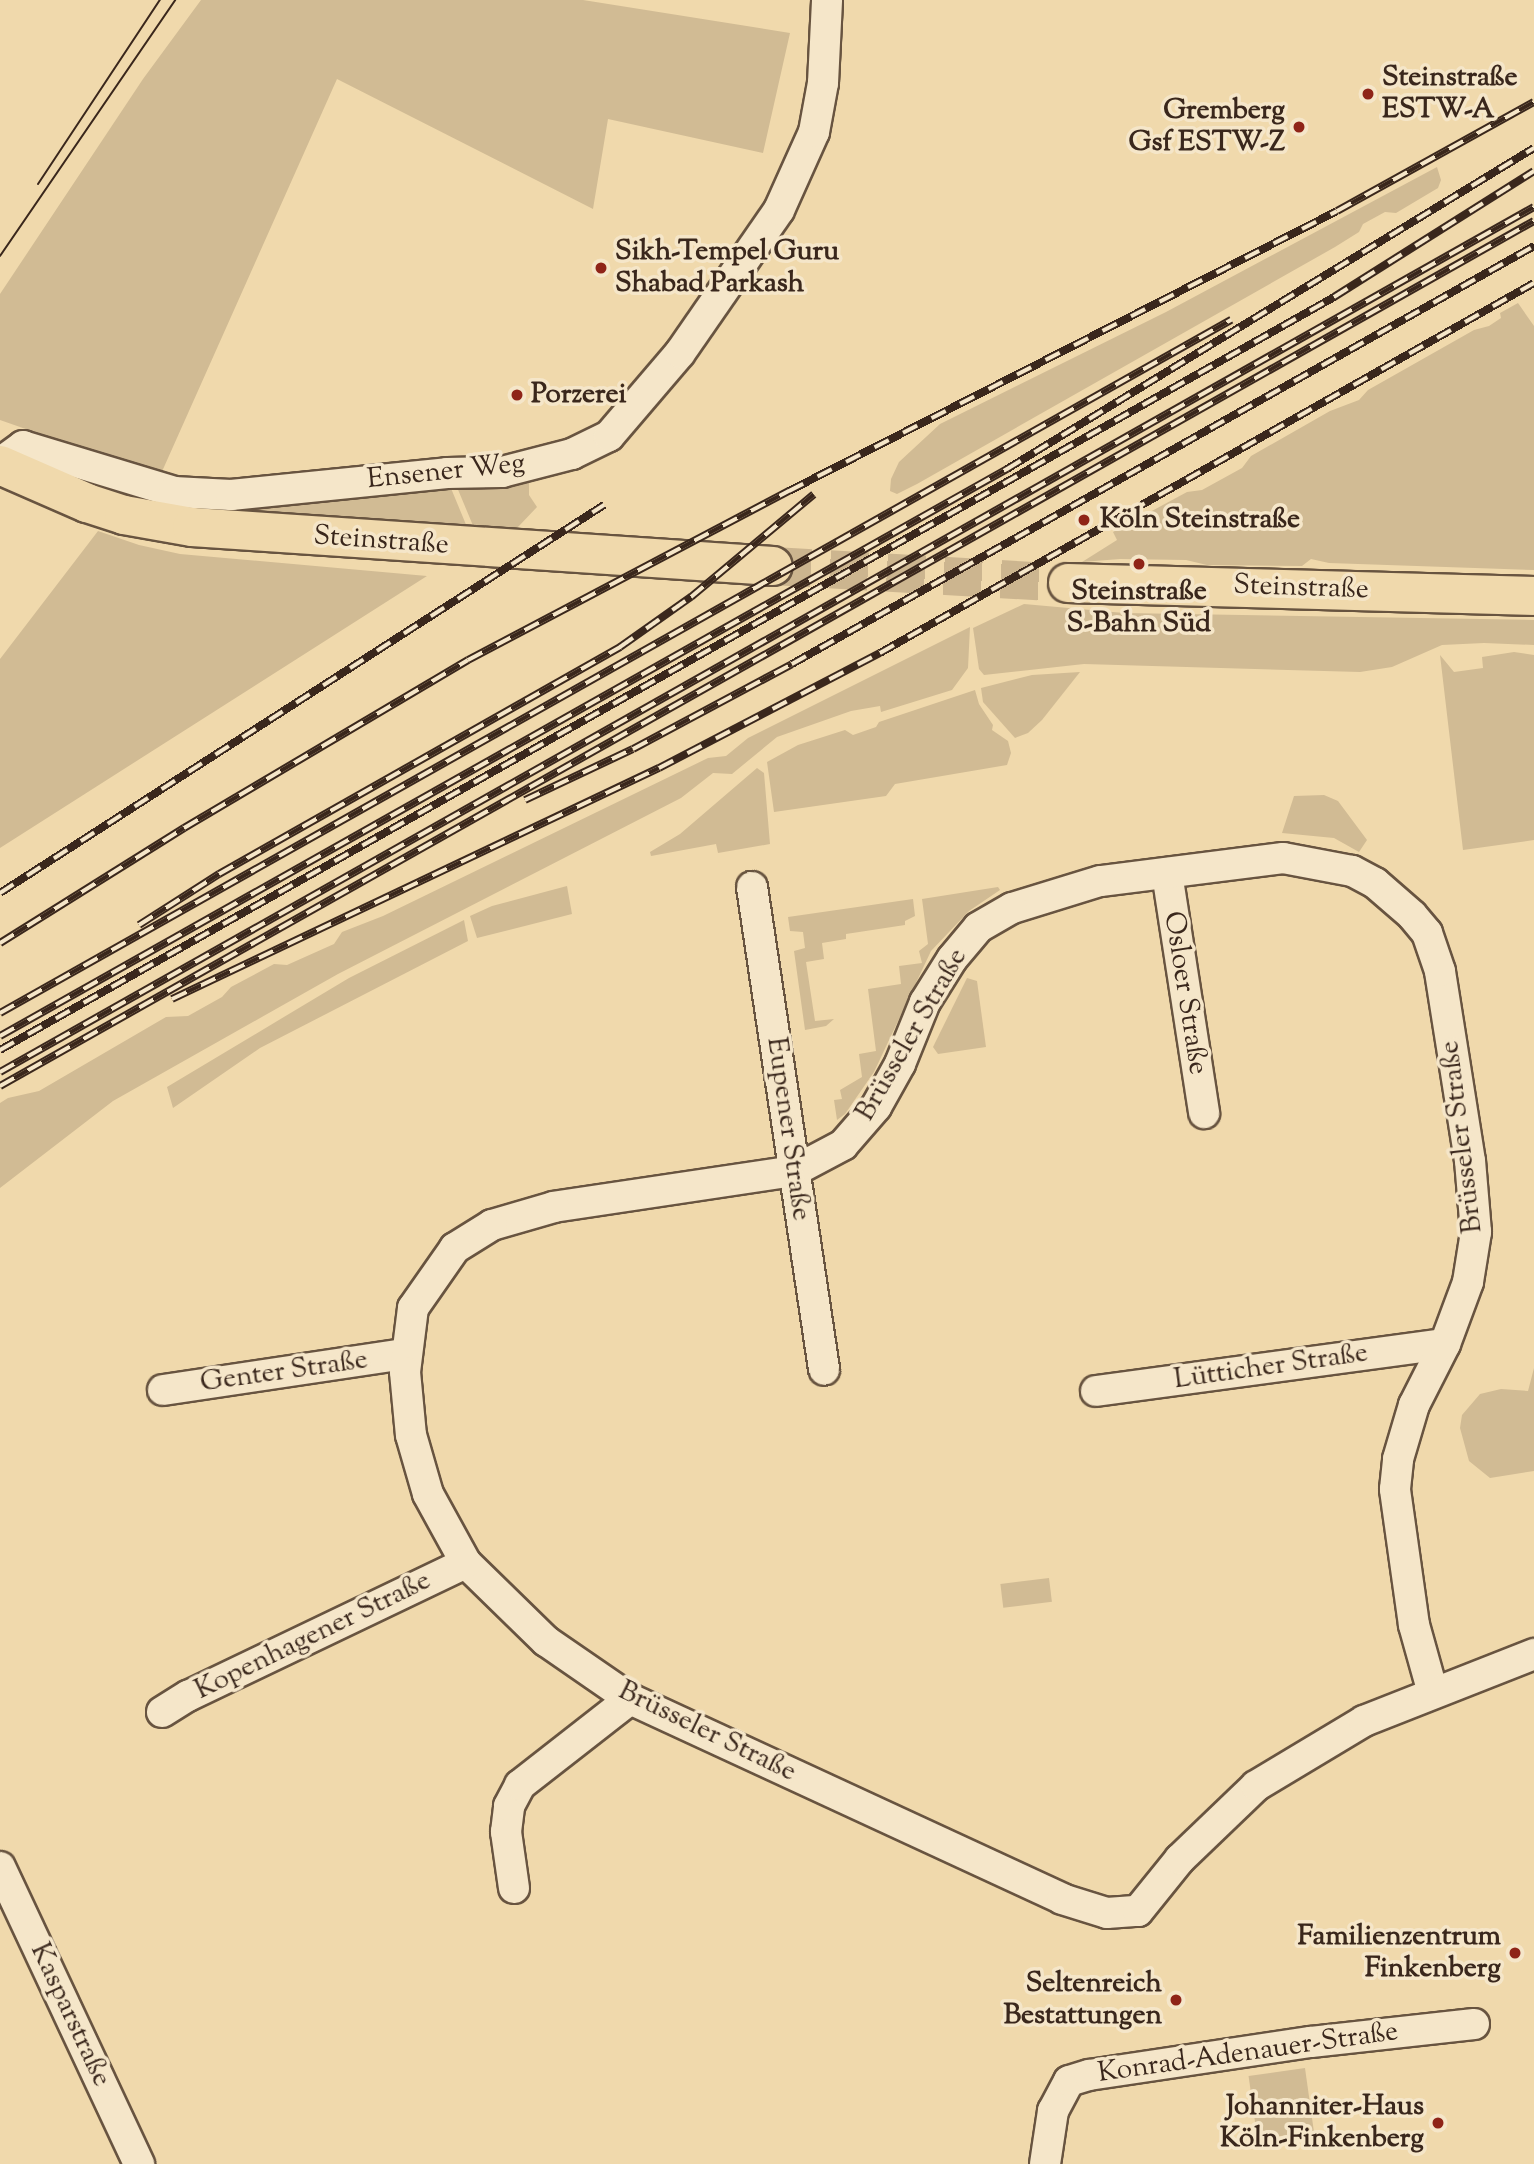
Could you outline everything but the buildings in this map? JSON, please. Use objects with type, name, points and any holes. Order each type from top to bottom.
[{"type":"main road","name":"Steinstraße","points":[[0,464],[87,503],[124,515],[192,527],[773,566]]},
{"type":"main road","name":"Steinstraße","points":[[1068,583],[1534,596]]},
{"type":"street","name":"Ensener Weg","points":[[0,464],[23,446],[174,492],[231,495],[447,473],[502,472],[572,454],[609,436],[680,353],[779,209],[814,132],[823,83],[827,0]]},
{"type":"street","name":"Brüsseler Straße","points":[[1283,858],[1323,863],[1352,871],[1375,883],[1412,915],[1427,933],[1440,971],[1470,1161],[1476,1232],[1468,1282],[1445,1344],[1413,1405],[1398,1459],[1395,1489],[1414,1625],[1433,1693],[1364,1721],[1256,1786],[1180,1859],[1138,1911],[1107,1913],[1062,1899],[630,1699],[546,1641],[466,1563],[432,1502],[411,1435],[405,1354],[413,1308],[455,1248],[492,1225],[554,1207],[794,1171],[843,1144],[873,1112],[900,1063],[925,1002],[952,958],[978,928],[1012,908],[1048,894],[1100,881],[1167,873],[1283,858]]},
{"type":"street","name":"Osloer Straße","points":[[1167,873],[1204,1113]]},
{"type":"street","name":"Eupener Straße","points":[[752,887],[824,1370]]},
{"type":"street","name":"Lütticher Straße","points":[[1096,1391],[1445,1344]]},
{"type":"street","name":"Genter Straße","points":[[163,1390],[405,1354]]},
{"type":"street","name":"Kopenhagener Straße","points":[[162,1712],[188,1696],[466,1563]]},
{"type":"street","points":[[1433,1693],[1534,1654]]},
{"type":"street","points":[[514,1888],[506,1832],[509,1806],[520,1785],[630,1699]]},
{"type":"street","name":"Kasparstraße","points":[[0,1867],[139,2164]]},
{"type":"street","name":"Konrad-Adenauer-Straße","points":[[1045,2164],[1053,2111],[1069,2081],[1089,2075],[1311,2042],[1474,2024]]},
{"type":"shaded area","points":[[201,0],[583,0],[790,33],[763,153],[608,119],[593,209],[337,79],[160,476],[0,420],[0,294],[143,79]]},
{"type":"shaded area","points":[[1437,167],[1441,180],[1438,188],[1396,213],[1385,212],[1363,224],[1359,232],[1335,247],[917,484],[897,494],[890,491],[891,479],[899,462],[940,424],[1166,312]]},
{"type":"shaded area","points":[[1518,303],[1534,326],[1534,570],[1329,563],[1311,559],[1302,566],[1207,565],[1186,560],[1120,559],[1082,562],[1117,540],[1113,532],[1187,492],[1202,490],[1242,468],[1251,456],[1330,411],[1359,400],[1368,390],[1474,330],[1489,326],[1501,318],[1500,313]]},
{"type":"shaded area","points":[[76,470],[125,487],[448,481],[467,527],[300,515],[240,515],[131,500],[74,478]]},
{"type":"shaded area","points":[[529,477],[529,495],[537,507],[509,533],[474,528],[454,480]]},
{"type":"shaded area","points":[[98,531],[139,545],[180,554],[427,576],[0,848],[0,659]]},
{"type":"shaded area","points":[[1024,604],[1124,613],[1534,620],[1534,645],[1442,645],[1392,667],[1360,672],[1084,664],[984,675],[979,669],[973,628]]},
{"type":"shaded area","points":[[970,627],[968,668],[952,690],[881,712],[880,706],[851,711],[777,737],[732,774],[713,773],[681,798],[338,974],[113,1101],[0,1188],[0,1103],[8,1098],[39,1091],[166,1017],[188,1016],[222,997],[231,987],[274,964],[287,965],[334,944],[342,932],[383,916],[708,758],[726,756],[748,738]]},
{"type":"shaded area","points":[[1514,652],[1534,655],[1534,840],[1463,850],[1440,655],[1454,672],[1483,668],[1482,657]]},
{"type":"shaded area","points":[[1080,672],[1042,720],[1028,733],[1015,738],[983,702],[981,688],[1032,675]]},
{"type":"shaded area","points":[[975,690],[979,704],[993,725],[992,730],[1008,741],[1011,753],[1007,765],[895,784],[886,796],[774,812],[767,762],[798,745],[845,730],[853,735],[876,727],[879,722]]},
{"type":"shaded area","points":[[757,768],[764,773],[770,844],[718,853],[716,844],[651,856],[650,852],[680,834]]},
{"type":"shaded area","points":[[1324,795],[1338,801],[1367,840],[1359,852],[1334,838],[1282,833],[1294,796]]},
{"type":"shaded area","points":[[567,886],[572,914],[477,938],[470,916],[492,906]]},
{"type":"shaded area","points":[[998,887],[1000,890],[969,911],[931,951],[874,1072],[845,1114],[837,1120],[834,1100],[842,1099],[840,1090],[862,1077],[859,1054],[876,1051],[868,989],[901,984],[899,966],[922,963],[919,951],[928,944],[922,899]]},
{"type":"shaded area","points":[[913,899],[915,916],[905,921],[905,925],[846,934],[846,939],[822,943],[824,959],[806,962],[815,1021],[834,1019],[826,1026],[805,1030],[794,951],[805,948],[803,932],[790,931],[788,917]]},
{"type":"shaded area","points":[[464,920],[468,941],[260,1048],[173,1108],[167,1087],[349,978]]},
{"type":"shaded area","points":[[967,978],[977,981],[986,1047],[938,1054],[933,1047]]},
{"type":"shaded area","points":[[1534,1368],[1534,1471],[1490,1478],[1469,1461],[1460,1428],[1462,1415],[1480,1394],[1501,1389],[1528,1391]]},
{"type":"shaded area","points":[[1049,1578],[1052,1602],[1003,1608],[1000,1584]]},
{"type":"shaded area","points":[[1305,2068],[1314,2131],[1257,2139],[1249,2076]]},
{"type":"tunnel","points":[[773,566],[1068,583]]},
{"type":"tram line","points":[[38,184],[160,0]]},
{"type":"tram line","points":[[0,256],[175,0]]},
{"type":"railway","points":[[0,943],[184,828],[468,660],[789,491],[1337,211],[1534,102]]},
{"type":"railway","points":[[0,1036],[1007,469],[1534,148]]},
{"type":"railway","points":[[0,1050],[1334,297],[1534,171]]},
{"type":"railway","points":[[0,1072],[1534,207]]},
{"type":"railway","points":[[0,1086],[1534,221]]},
{"type":"railway","points":[[525,800],[633,749],[792,664],[1534,246]]},
{"type":"railway","points":[[172,999],[659,768],[880,653],[1534,283]]},
{"type":"railway","points":[[0,1013],[1231,320]]},
{"type":"railway","points":[[139,925],[219,874],[620,647],[691,597],[814,494]]},
{"type":"railway","points":[[0,893],[604,505]]},
{"type":"place","name":"Steinstraße ESTW-A","points":[[1368,94]]},
{"type":"place","name":"Gremberg Gsf ESTW-Z","points":[[1299,127]]},
{"type":"place","name":"Sikh-Tempel Guru Shabad Parkash","points":[[601,268]]},
{"type":"place","name":"Porzerei","points":[[517,395]]},
{"type":"place","name":"Köln Steinstraße","points":[[1084,520]]},
{"type":"place","name":"Steinstraße S-Bahn Süd","points":[[1139,564]]},
{"type":"place","name":"Familienzentrum Finkenberg","points":[[1515,1953]]},
{"type":"place","name":"Seltenreich Bestattungen","points":[[1176,2000]]},
{"type":"place","name":"Johanniter-Haus Köln-Finkenberg","points":[[1438,2123]]}]
